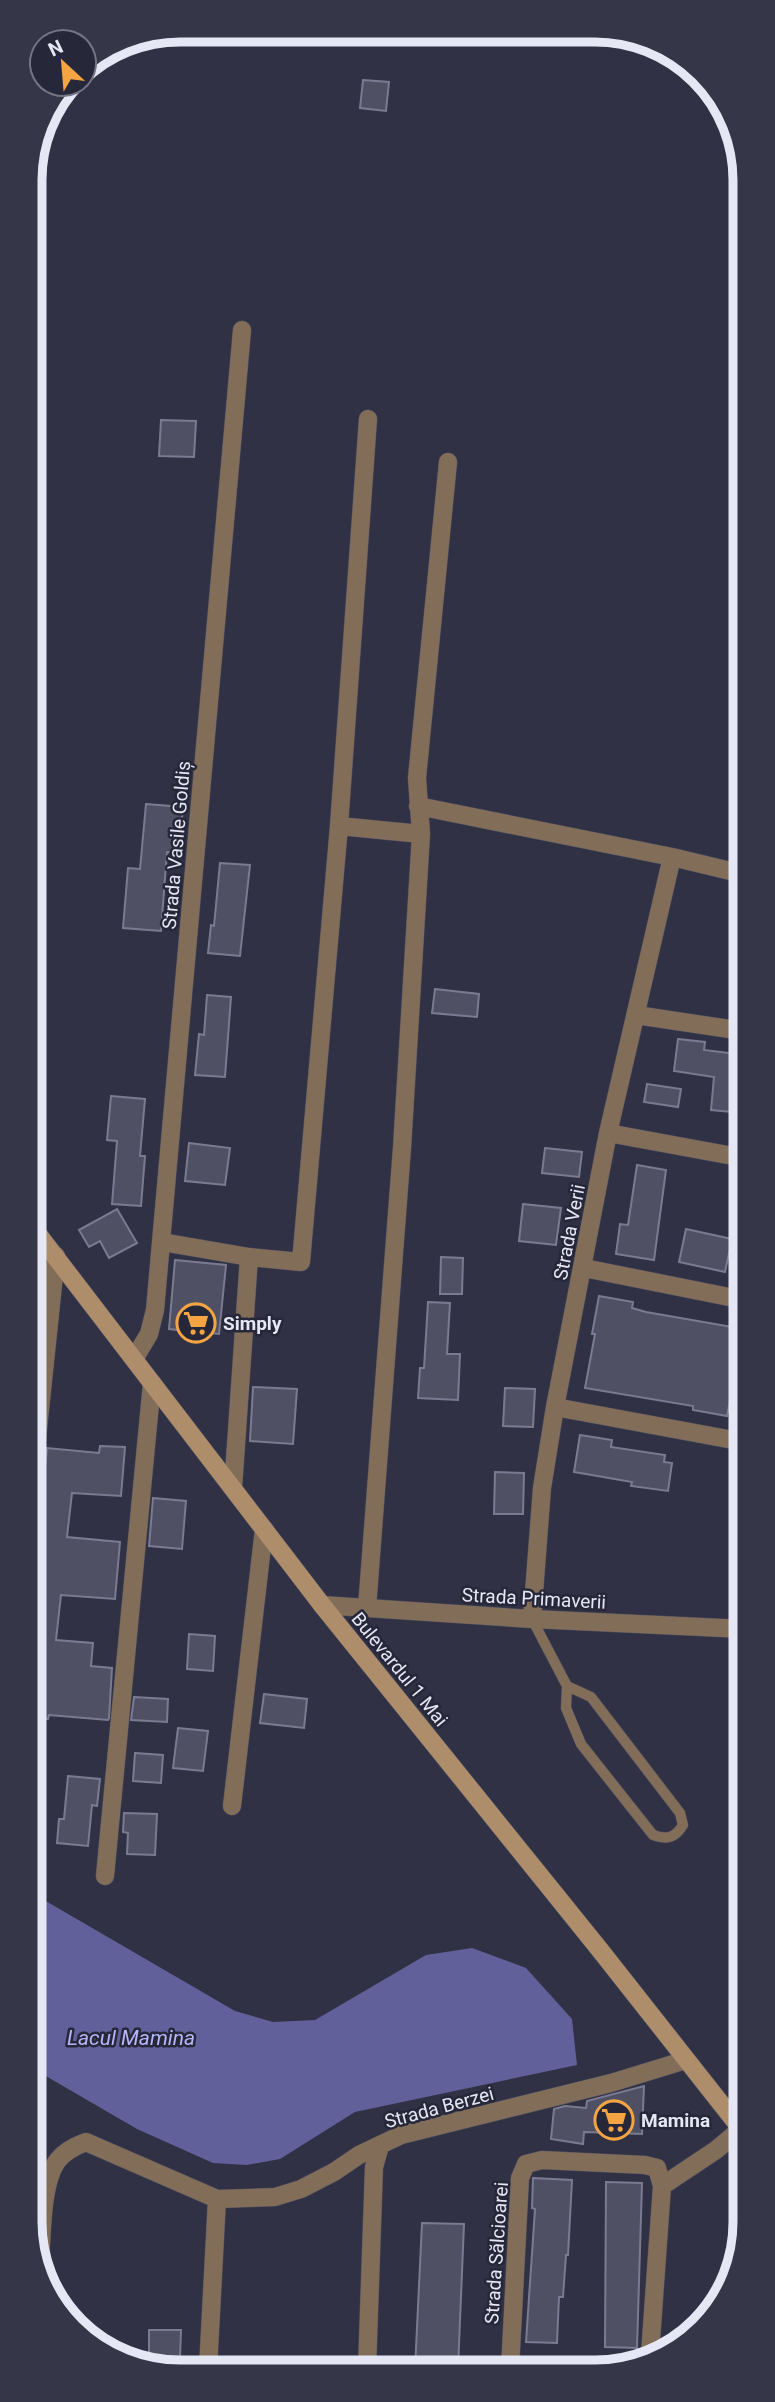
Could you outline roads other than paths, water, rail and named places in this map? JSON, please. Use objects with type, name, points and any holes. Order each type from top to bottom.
[{"type":"main road","name":"Bulevardul 1 Mai","points":[[42,1239],[322,1605],[733,2119]]},
{"type":"street","name":"Strada Vasile Goldiș","points":[[134,1359],[149,1334],[155,1311],[242,330]]},
{"type":"street","points":[[162,1242],[301,1262],[339,826],[368,419]]},
{"type":"street","points":[[367,1608],[402,1148],[421,834],[416,778],[448,463]]},
{"type":"street","points":[[418,806],[733,872]]},
{"type":"street","points":[[339,826],[421,834]]},
{"type":"street","name":"Strada Verii","points":[[531,1619],[542,1488],[555,1408],[608,1133],[672,857]]},
{"type":"street","points":[[636,1015],[733,1029]]},
{"type":"street","points":[[608,1133],[733,1156]]},
{"type":"street","points":[[42,1390],[56,1256]]},
{"type":"street","points":[[233,1488],[249,1256]]},
{"type":"street","points":[[584,1268],[733,1298]]},
{"type":"street","points":[[105,1876],[152,1383]]},
{"type":"street","points":[[555,1408],[733,1440]]},
{"type":"street","points":[[232,1806],[264,1529]]},
{"type":"street","name":"Strada Primaverii","points":[[322,1605],[733,1628]]},
{"type":"street","name":"Strada Berzei","points":[[367,2360],[374,2168],[380,2146],[401,2136],[611,2083],[686,2060]]},
{"type":"street","points":[[650,2348],[662,2186],[733,2138]]},
{"type":"street","points":[[42,2231],[44,2198],[57,2161],[71,2148],[86,2142],[217,2199],[275,2197],[300,2189],[380,2146]]},
{"type":"street","name":"Strada Sălcioarei","points":[[510,2360],[520,2178],[526,2164],[542,2160],[645,2165],[657,2168],[662,2186]]},
{"type":"street","points":[[208,2360],[217,2199]]},
{"type":"lane","points":[[531,1619],[567,1686],[566,1708],[581,1744],[653,1835],[662,1838],[678,1833],[683,1825],[680,1813],[591,1697],[567,1686]]},
{"type":"water","name":"Lacul Mamina","points":[[42,1899],[235,2011],[273,2022],[315,2020],[426,1955],[472,1948],[526,1968],[572,2019],[577,2065],[355,2112],[280,2159],[247,2165],[213,2163],[137,2129],[42,2074]]},
{"type":"place","name":"Simply","points":[[196,1323]]},
{"type":"place","name":"Mamina","points":[[614,2120]]}]
